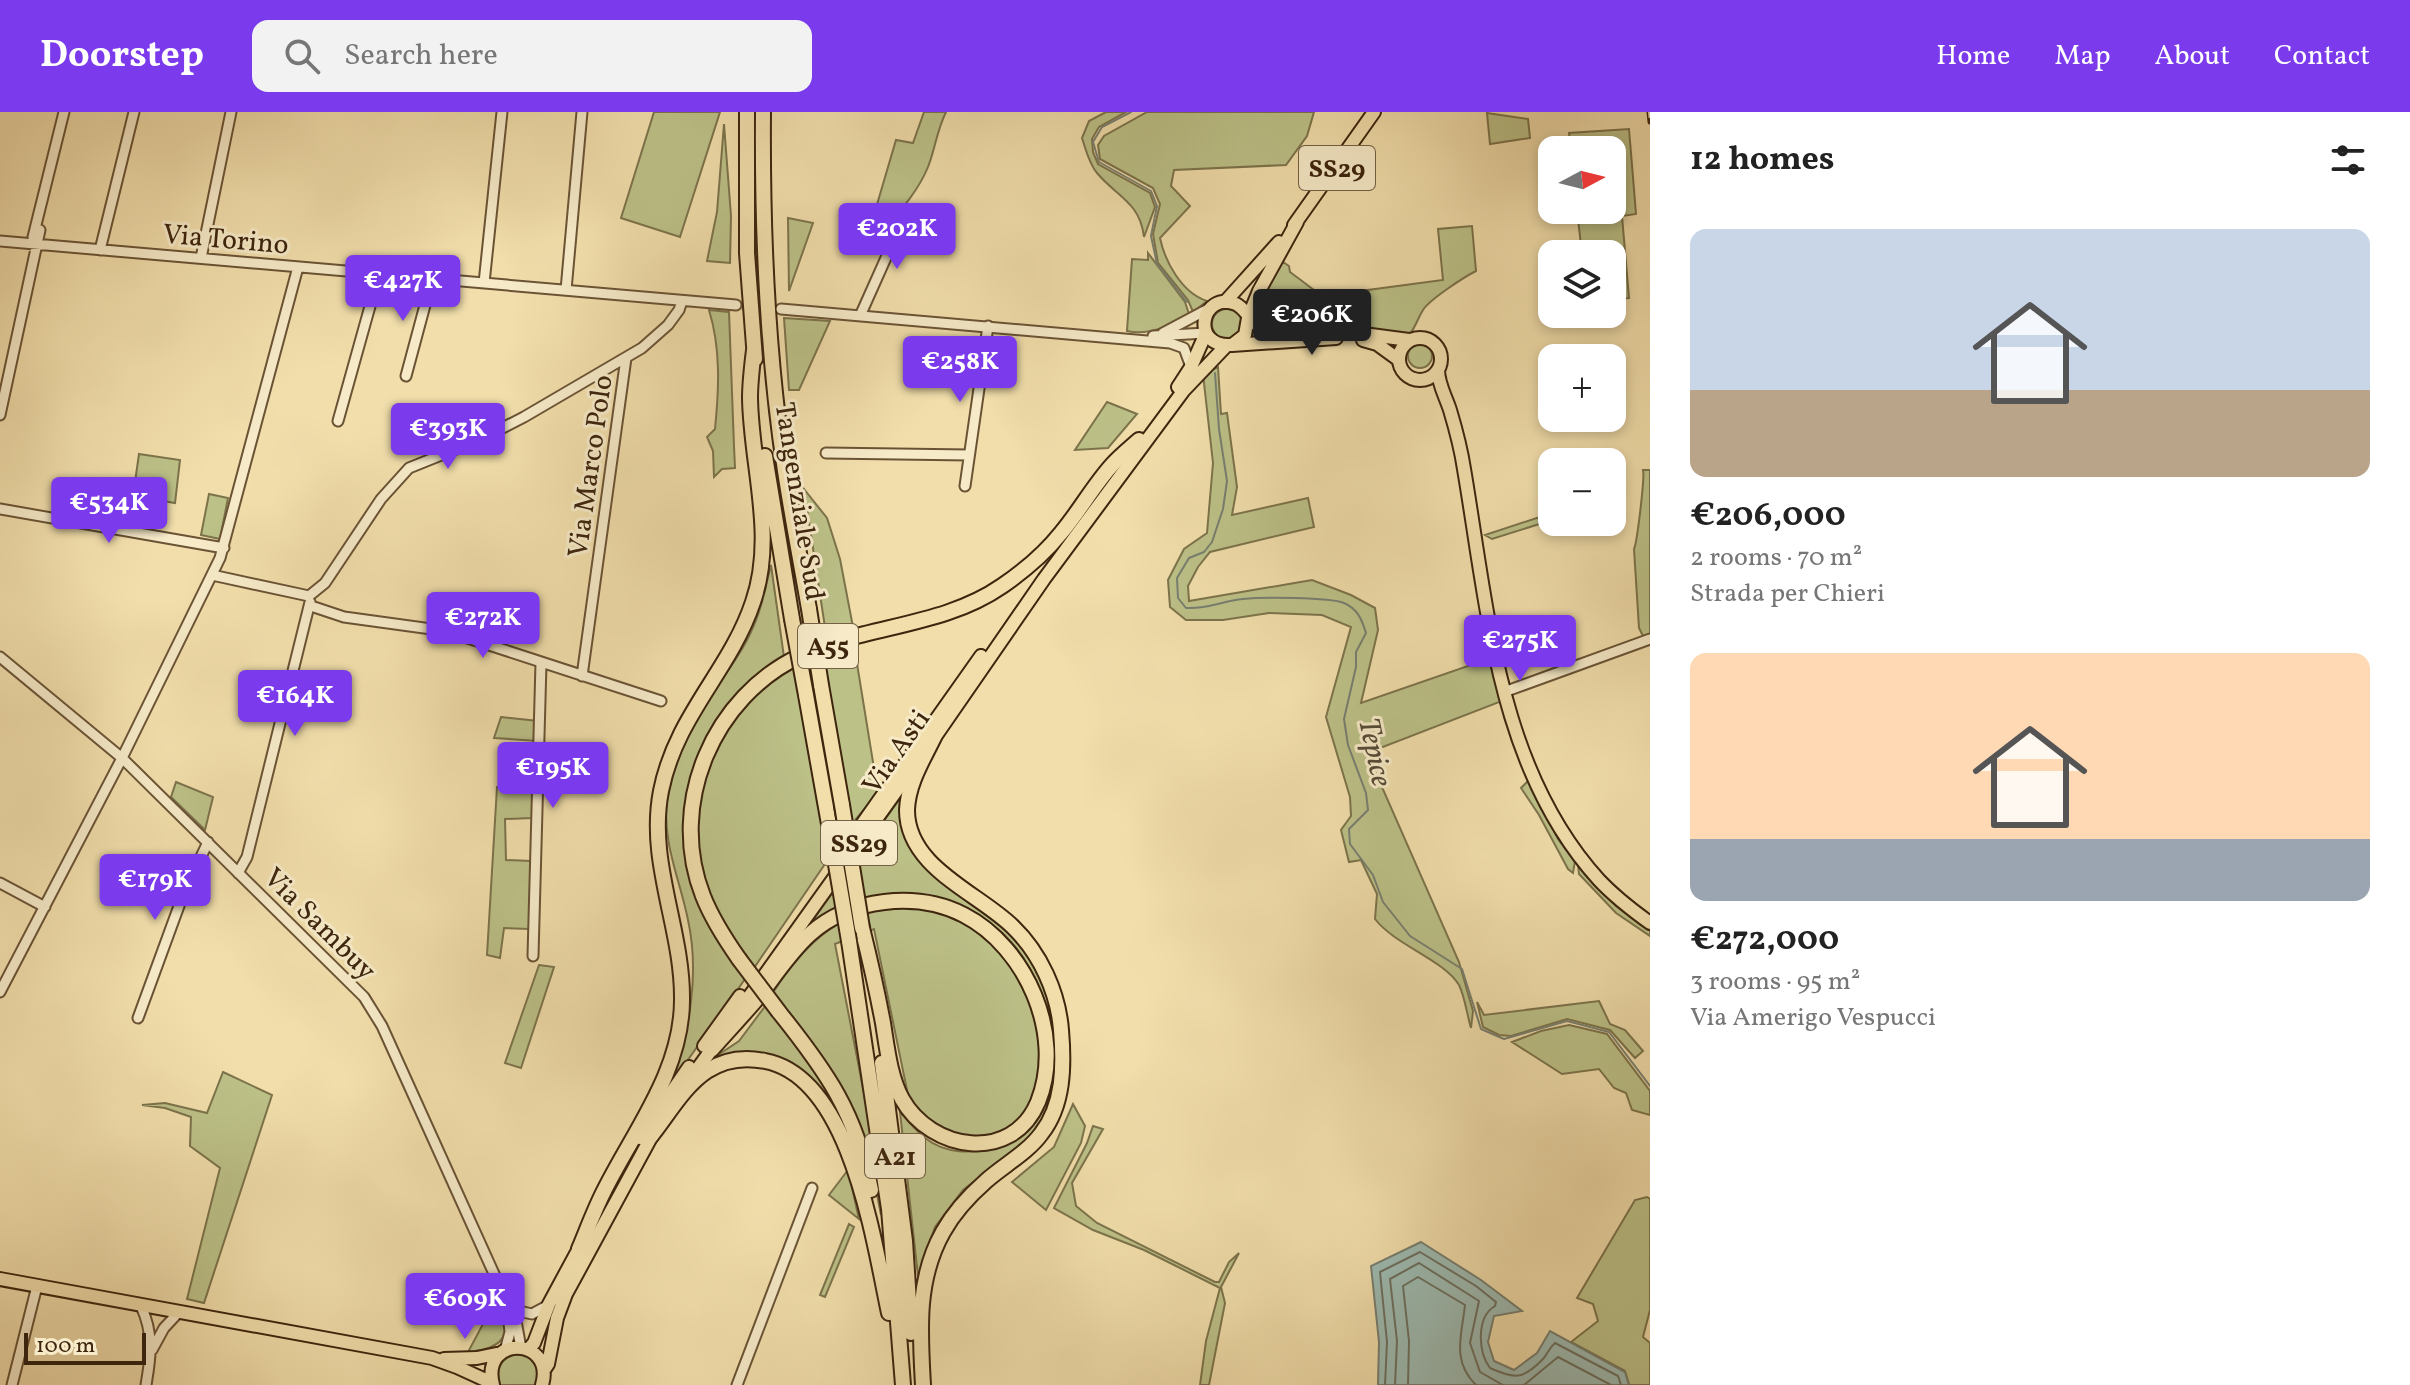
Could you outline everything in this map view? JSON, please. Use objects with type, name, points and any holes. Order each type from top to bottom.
[{"type":"highway","name":"Tangenziale Sud","points":[[747,112],[747,253],[767,472],[849,941],[889,1209],[903,1385]]},
{"type":"highway","name":"Tangenziale Sud","points":[[763,112],[766,254],[773,362],[785,469],[862,928]]},
{"type":"highway","points":[[579,1249],[603,1194],[649,1110],[667,1069],[680,1024],[680,974],[663,887],[657,835],[660,794],[667,762],[682,728],[740,635],[754,601],[761,569],[762,528],[750,397],[754,350]]},
{"type":"highway","name":"A55","points":[[894,1385],[878,1225],[855,1133],[833,1083],[718,929],[702,894],[692,838],[692,807],[697,778],[708,747],[724,720],[766,676],[802,655],[873,631],[939,616],[1001,587],[1032,563],[1060,535],[1111,466],[1139,440]]},
{"type":"highway","points":[[923,1385],[920,1306],[931,1258],[961,1205],[1040,1136],[1053,1116],[1064,1058],[1060,1020],[1050,984],[1035,953],[1013,927],[942,873],[918,846],[910,828],[908,796],[913,778],[934,737]]},
{"type":"highway","name":"A55","points":[[712,1049],[802,942],[830,919],[876,903],[901,900],[929,903],[978,922],[1002,942],[1019,964],[1034,992],[1045,1046],[1044,1079],[1037,1103],[1026,1120],[1010,1134],[974,1145],[957,1143],[924,1127],[910,1112],[901,1097],[891,1067],[862,928]]},
{"type":"highway","name":"A21","points":[[862,928],[900,1195],[915,1385]]},
{"type":"highway","name":"A55","points":[[651,1136],[695,1082],[719,1064],[737,1059],[755,1059],[789,1069],[829,1113],[856,1169],[889,1313]]},
{"type":"main road","name":"SS29","points":[[1248,318],[1259,291],[1297,222],[1374,112]]},
{"type":"main road","name":"SS29","points":[[1225,302],[1297,222]]},
{"type":"main road","points":[[1421,380],[1431,377],[1438,370],[1442,358],[1434,343],[1424,338],[1409,340],[1333,330],[1264,331],[1236,304],[1225,302],[1210,308],[1205,316],[1206,333],[1217,344],[1229,346],[1348,338],[1377,344],[1399,360],[1409,376],[1421,380],[1432,390],[1453,421]]},
{"type":"main road","points":[[1229,346],[1245,335],[1248,318]]},
{"type":"main road","name":"Via Asti","points":[[525,1349],[534,1343],[549,1304],[635,1147],[664,1103],[1038,576],[1191,367],[1206,333]]},
{"type":"main road","points":[[1399,360],[1409,340]]},
{"type":"main road","name":"Via Asti","points":[[546,1378],[557,1318],[566,1294],[651,1136],[1044,579],[1184,390],[1229,346]]},
{"type":"main road","points":[[1438,370],[1464,467],[1491,633],[1504,692],[1526,755],[1560,829],[1600,881],[1650,923]]},
{"type":"main road","points":[[0,1279],[432,1358],[477,1358],[525,1349],[539,1358],[546,1378]]},
{"type":"main road","points":[[432,1358],[493,1384],[492,1367],[503,1352]]},
{"type":"main road","points":[[469,1372],[478,1385]]},
{"type":"street","points":[[0,415],[64,112]]},
{"type":"street","points":[[100,250],[134,112]]},
{"type":"street","points":[[201,258],[231,112]]},
{"type":"street","points":[[484,283],[502,112]]},
{"type":"street","points":[[566,290],[582,112]]},
{"type":"street","points":[[860,316],[906,213]]},
{"type":"street","points":[[35,244],[40,230]]},
{"type":"street","name":"Via Torino","points":[[0,241],[736,305]]},
{"type":"street","points":[[0,992],[122,758],[224,548],[298,267]]},
{"type":"street","points":[[338,421],[379,274]]},
{"type":"street","points":[[406,376],[432,279]]},
{"type":"street","points":[[238,873],[247,857],[310,601],[381,499],[409,468],[491,434],[626,358],[658,336],[673,319],[682,301]]},
{"type":"street","points":[[1157,336],[1210,308]]},
{"type":"street","points":[[781,309],[1137,338],[1180,346],[1187,352],[1191,367]]},
{"type":"street","points":[[965,486],[988,326]]},
{"type":"street","points":[[1137,338],[1206,333]]},
{"type":"street","name":"Via Marco Polo","points":[[582,676],[626,358]]},
{"type":"street","points":[[826,453],[969,455]]},
{"type":"street","points":[[0,509],[224,548]]},
{"type":"street","points":[[212,575],[310,601],[344,617],[446,631],[661,701]]},
{"type":"street","points":[[1504,692],[1650,639]]},
{"type":"street","name":"Via Sambuy","points":[[0,657],[122,758],[345,975],[371,1007],[514,1310],[525,1349]]},
{"type":"street","points":[[533,956],[541,663]]},
{"type":"street","points":[[138,1018],[183,895],[208,842]]},
{"type":"street","points":[[0,883],[45,907]]},
{"type":"street","points":[[737,1385],[812,1188]]},
{"type":"street","points":[[12,1385],[37,1286]]},
{"type":"street","name":"Via Sambuy","points":[[503,1352],[510,1332],[506,1298]]},
{"type":"street","points":[[514,1310],[537,1313],[549,1304]]},
{"type":"street","points":[[141,1306],[150,1330],[152,1350],[146,1385]]},
{"type":"street","points":[[152,1350],[164,1328],[178,1313]]},
{"type":"green space","points":[[654,112],[720,112],[680,237],[621,218]]},
{"type":"green space","points":[[924,112],[946,112],[928,167],[911,196],[875,239],[868,235],[896,140],[913,143]]},
{"type":"green space","points":[[1106,112],[1126,112],[1099,127],[1092,139],[1093,152],[1098,164],[1150,193],[1155,207],[1144,237],[1133,208],[1094,169],[1082,138],[1089,121]]},
{"type":"green space","points":[[1147,112],[1314,112],[1307,136],[1286,165],[1174,170],[1171,186],[1190,206],[1160,238],[1176,276],[1190,291],[1207,301],[1193,312],[1188,300],[1158,263],[1153,234],[1160,204],[1153,188],[1100,159],[1098,145],[1104,136]]},
{"type":"green space","points":[[1487,113],[1528,119],[1530,138],[1490,144]]},
{"type":"green space","points":[[724,124],[731,216],[730,263],[707,261],[717,212]]},
{"type":"green space","points":[[1629,129],[1636,214],[1626,215],[1626,136],[1569,136],[1569,133]]},
{"type":"green space","points":[[788,218],[813,223],[789,291]]},
{"type":"green space","points":[[1579,224],[1623,224],[1624,240],[1580,240]]},
{"type":"green space","points":[[1472,226],[1476,271],[1427,306],[1410,334],[1334,325],[1263,326],[1257,319],[1256,312],[1275,268],[1283,262],[1289,266],[1290,272],[1330,302],[1352,296],[1353,292],[1443,280],[1438,229]]},
{"type":"green space","points":[[1148,253],[1185,302],[1189,314],[1160,328],[1143,332],[1127,331],[1132,259],[1148,260]]},
{"type":"green space","points":[[1626,263],[1629,298],[1626,298]]},
{"type":"green space","points":[[1227,309],[1237,314],[1242,324],[1237,334],[1227,339],[1217,334],[1212,324],[1217,314]]},
{"type":"green space","points":[[709,310],[729,312],[735,468],[722,469],[714,477],[713,451],[707,437],[715,429],[718,369],[716,339]]},
{"type":"green space","points":[[784,318],[830,321],[799,390],[789,390]]},
{"type":"green space","points":[[1420,344],[1429,347],[1432,356],[1429,365],[1420,368],[1411,365],[1408,356],[1411,347]]},
{"type":"green space","points":[[1218,367],[1221,414],[1227,413],[1237,487],[1232,515],[1308,498],[1314,527],[1210,552],[1188,586],[1189,601],[1312,580],[1375,608],[1378,630],[1361,703],[1491,658],[1502,701],[1367,753],[1459,962],[1473,1011],[1471,1028],[1459,985],[1442,968],[1394,937],[1375,919],[1377,894],[1361,860],[1349,862],[1341,830],[1351,816],[1350,797],[1326,717],[1351,627],[1322,615],[1269,613],[1223,620],[1186,620],[1170,607],[1168,580],[1184,549],[1207,533],[1213,463],[1203,374]]},
{"type":"green space","points":[[1107,402],[1137,414],[1108,448],[1075,450]]},
{"type":"green space","points":[[139,454],[180,460],[175,503],[133,496]]},
{"type":"green space","points":[[1643,470],[1650,470],[1650,634],[1643,636],[1639,628],[1634,549]]},
{"type":"green space","points":[[804,489],[827,518],[840,559],[853,627],[826,634]]},
{"type":"green space","points":[[209,494],[228,498],[220,539],[201,535]]},
{"type":"green space","points":[[1538,518],[1538,524],[1492,539],[1485,535]]},
{"type":"green space","points":[[771,565],[784,657],[747,686],[691,788],[702,905],[719,942],[745,979],[673,1081],[688,1021],[693,961],[688,920],[667,831],[669,789],[679,754],[694,722],[754,626]]},
{"type":"green space","points":[[854,645],[878,793],[855,820],[754,968],[726,934],[707,893],[698,857],[697,822],[702,787],[713,754],[731,723],[755,695],[793,665],[818,654]]},
{"type":"green space","points":[[501,717],[538,721],[537,741],[494,738]]},
{"type":"green space","points":[[1529,780],[1558,839],[1575,861],[1573,873],[1521,788]]},
{"type":"green space","points":[[176,782],[213,797],[205,830],[171,797]]},
{"type":"green space","points":[[536,786],[532,818],[505,819],[506,860],[531,861],[529,929],[504,928],[500,958],[487,955],[497,787]]},
{"type":"green space","points":[[901,797],[901,819],[911,847],[1016,937],[1036,964],[1053,1006],[1059,1065],[1050,1110],[1036,1134],[963,1190],[935,1227],[918,1276],[900,1112],[925,1138],[941,1147],[977,1151],[995,1147],[1012,1139],[1039,1115],[1052,1077],[1053,1053],[1051,1028],[1035,979],[1008,938],[987,922],[912,900],[891,898],[806,930]]},
{"type":"green space","points":[[1578,865],[1616,906],[1650,931],[1650,936],[1616,913],[1579,874]]},
{"type":"green space","points":[[916,907],[972,926],[989,937],[1007,956],[1023,983],[1034,1013],[1040,1045],[1039,1077],[1031,1104],[1015,1126],[988,1138],[947,1131],[933,1124],[909,1100],[874,929],[835,944],[868,1114],[881,1215],[873,1174],[859,1129],[772,994],[802,954],[840,923],[876,909]]},
{"type":"green space","points":[[539,965],[554,967],[521,1068],[505,1063]]},
{"type":"green space","points":[[1599,1001],[1610,1024],[1625,1030],[1643,1051],[1635,1058],[1610,1030],[1567,1019],[1511,1036],[1499,1035],[1483,1027],[1477,1002],[1484,1015]]},
{"type":"green space","points":[[766,1005],[830,1088],[857,1152],[828,1105],[771,1057],[709,1066],[739,1041]]},
{"type":"green space","points":[[1569,1025],[1607,1034],[1650,1091],[1650,1115],[1632,1110],[1626,1093],[1614,1088],[1599,1069],[1562,1074],[1512,1042]]},
{"type":"green space","points":[[223,1072],[272,1095],[204,1303],[187,1299],[220,1168],[190,1146],[191,1117],[165,1108],[142,1105],[165,1103],[207,1113]]},
{"type":"green space","points":[[1073,1104],[1085,1126],[1081,1143],[1046,1210],[1012,1182],[1054,1147]]},
{"type":"green space","points":[[1093,1126],[1103,1129],[1072,1183],[1076,1206],[1097,1223],[1215,1282],[1219,1282],[1229,1262],[1239,1253],[1221,1287],[1225,1303],[1209,1385],[1200,1385],[1206,1341],[1220,1288],[1144,1250],[1093,1230],[1054,1208]]},
{"type":"green space","points":[[848,1170],[859,1219],[829,1195]]},
{"type":"green space","points":[[1650,1199],[1650,1310],[1643,1337],[1650,1343],[1650,1385],[1629,1385],[1625,1371],[1571,1342],[1598,1321],[1593,1304],[1577,1298],[1635,1200]]},
{"type":"green space","points":[[849,1224],[854,1227],[825,1297],[820,1295]]},
{"type":"green space","points":[[499,1294],[505,1319],[504,1336],[492,1347],[468,1352]]},
{"type":"green space","points":[[518,1354],[528,1356],[538,1368],[537,1385],[500,1385],[498,1374],[501,1365],[507,1358]]},
{"type":"water","points":[[1421,1242],[1481,1280],[1522,1311],[1494,1316],[1488,1342],[1494,1361],[1514,1370],[1537,1353],[1550,1331],[1625,1372],[1629,1385],[1378,1385],[1379,1342],[1371,1266]]},
{"type":"waterway","name":"Tepice","points":[[1131,112],[1102,127],[1093,142],[1099,162],[1151,191],[1157,206],[1151,236],[1157,264],[1187,302]]},
{"type":"waterway","name":"Tepice","points":[[1215,373],[1227,481],[1223,509],[1212,542],[1204,552],[1189,558],[1177,578],[1178,598],[1186,608],[1252,598],[1324,600],[1344,603],[1356,612],[1366,633],[1356,652],[1356,667],[1344,719],[1348,745],[1366,793],[1368,810],[1349,829],[1350,844],[1373,875],[1383,902],[1410,936],[1462,969],[1481,1029],[1504,1039],[1567,1021],[1609,1032],[1650,1086]]},
{"type":"tunnel","points":[[736,305],[781,309]]},
{"type":"railway","points":[[1649,112],[1650,122]]}]
